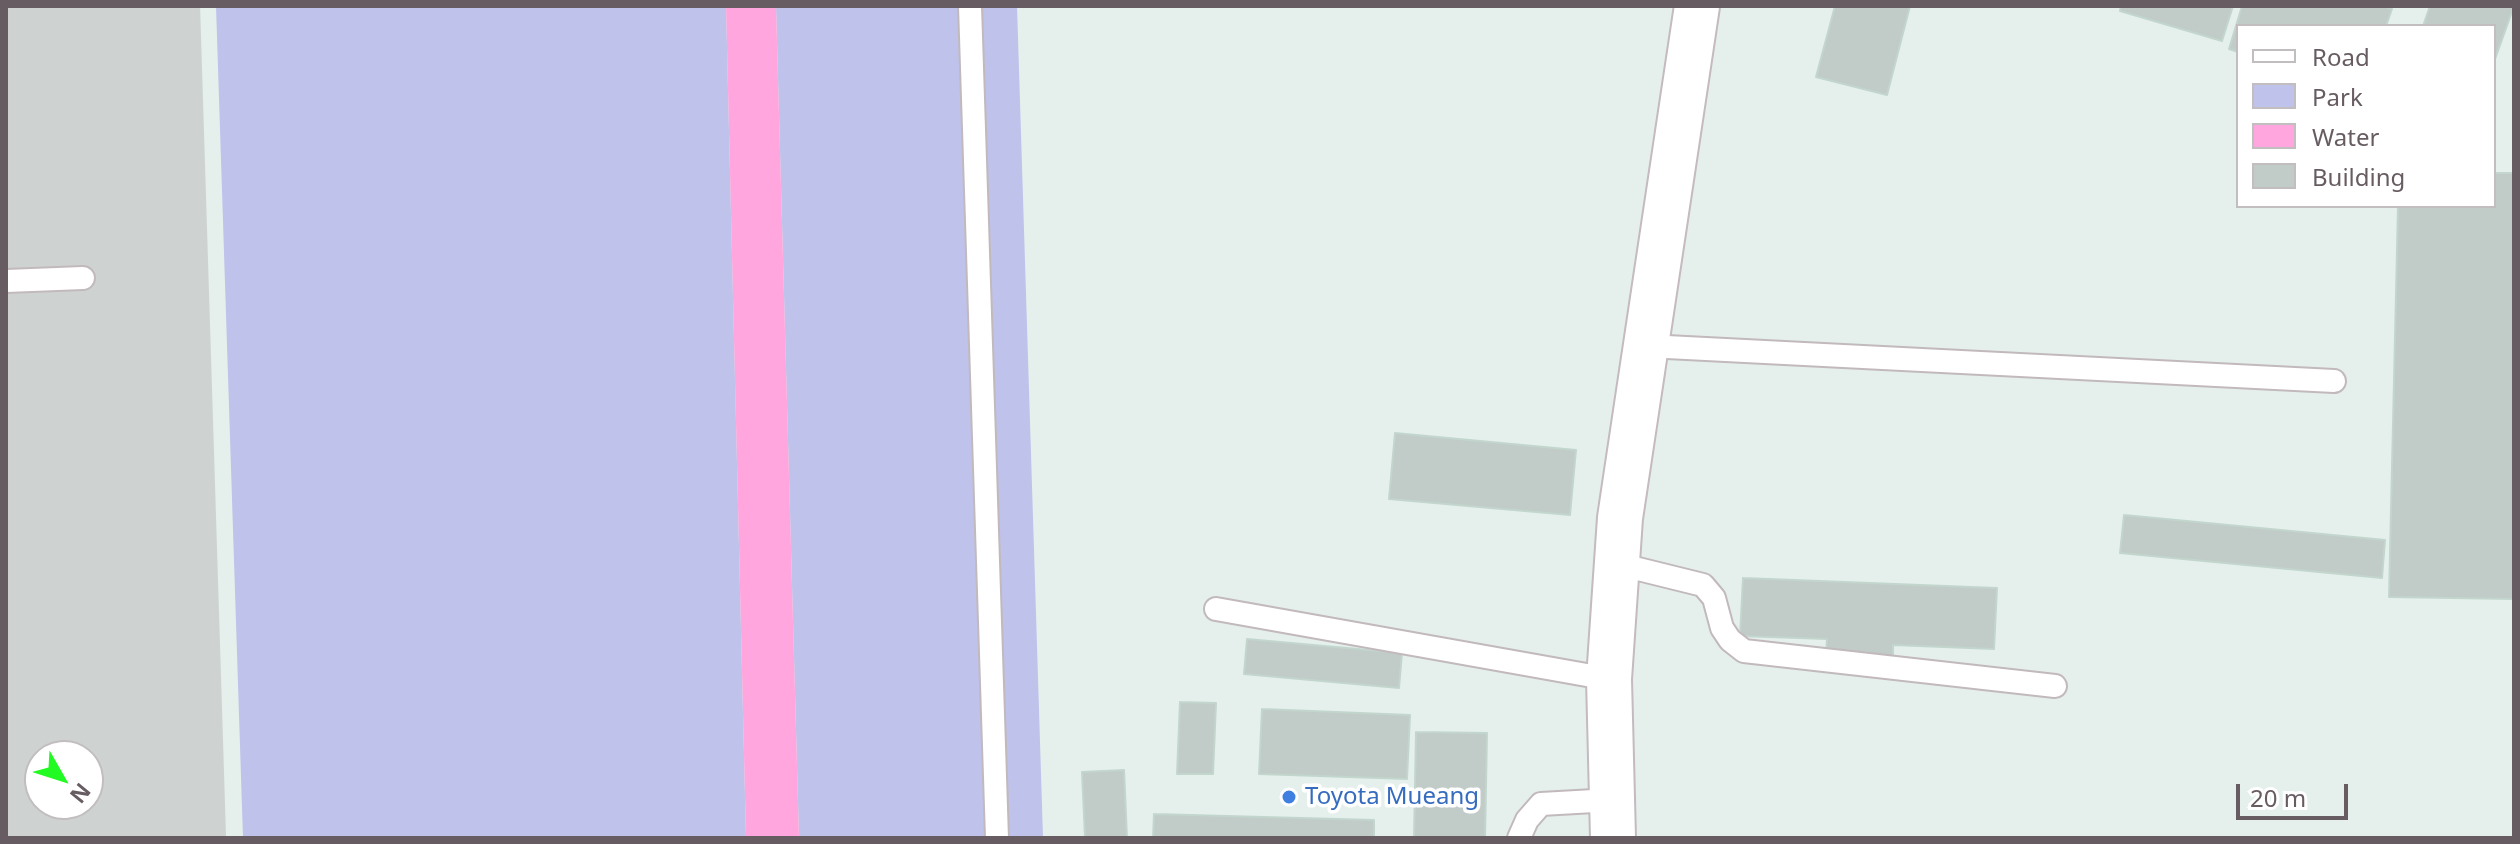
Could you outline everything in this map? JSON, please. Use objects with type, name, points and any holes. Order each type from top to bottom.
[{"type":"main road","points":[[1613,819],[1609,679],[1620,518],[1697,6]]},
{"type":"lane","points":[[970,6],[997,838]]},
{"type":"lane","points":[[6,281],[83,278]]},
{"type":"lane","points":[[1647,346],[2334,381]]},
{"type":"lane","points":[[1618,564],[1703,585],[1714,598],[1722,628],[1730,640],[1744,651],[2055,686]]},
{"type":"lane","points":[[1216,609],[1609,679]]},
{"type":"lane","points":[[1519,838],[1527,820],[1541,804],[1613,819]]},
{"type":"green space","points":[[216,6],[726,6],[746,838],[243,838]]},
{"type":"green space","points":[[776,6],[1017,6],[1043,838],[799,838]]},
{"type":"water","points":[[726,6],[776,6],[799,838],[746,838]]},
{"type":"building","points":[[1835,6],[1910,6],[1887,95],[1816,77]]},
{"type":"building","points":[[2121,6],[2233,6],[2222,41],[2120,11]]},
{"type":"building","points":[[2242,6],[2383,6],[2392,9],[2387,24],[2237,24]]},
{"type":"building","points":[[2430,6],[2514,6],[2496,56],[2496,24],[2424,24]]},
{"type":"building","points":[[2236,26],[2236,51],[2229,49]]},
{"type":"building","points":[[2496,173],[2514,173],[2513,599],[2389,597],[2398,208],[2496,208]]},
{"type":"building","points":[[1395,433],[1576,450],[1570,515],[1389,499]]},
{"type":"building","points":[[2124,515],[2385,540],[2382,578],[2120,553]]},
{"type":"building","points":[[1743,578],[1997,588],[1994,649],[1893,645],[1893,657],[1826,655],[1827,639],[1740,636]]},
{"type":"building","points":[[1247,639],[1402,653],[1399,688],[1244,674]]},
{"type":"building","points":[[1180,702],[1216,703],[1213,774],[1177,774]]},
{"type":"building","points":[[1262,709],[1410,715],[1407,779],[1259,774]]},
{"type":"building","points":[[1416,732],[1487,733],[1485,838],[1414,838]]},
{"type":"building","points":[[1124,770],[1127,838],[1085,838],[1082,772]]},
{"type":"building","points":[[1154,814],[1374,820],[1374,838],[1153,838]]},
{"type":"taxiway","points":[[6,653],[48,617],[92,546]]},
{"type":"taxiway","points":[[61,820],[77,838]]},
{"type":"runway","points":[[75,6],[101,838]]},
{"type":"place","name":"Toyota Mueang","points":[[1289,797]]}]
